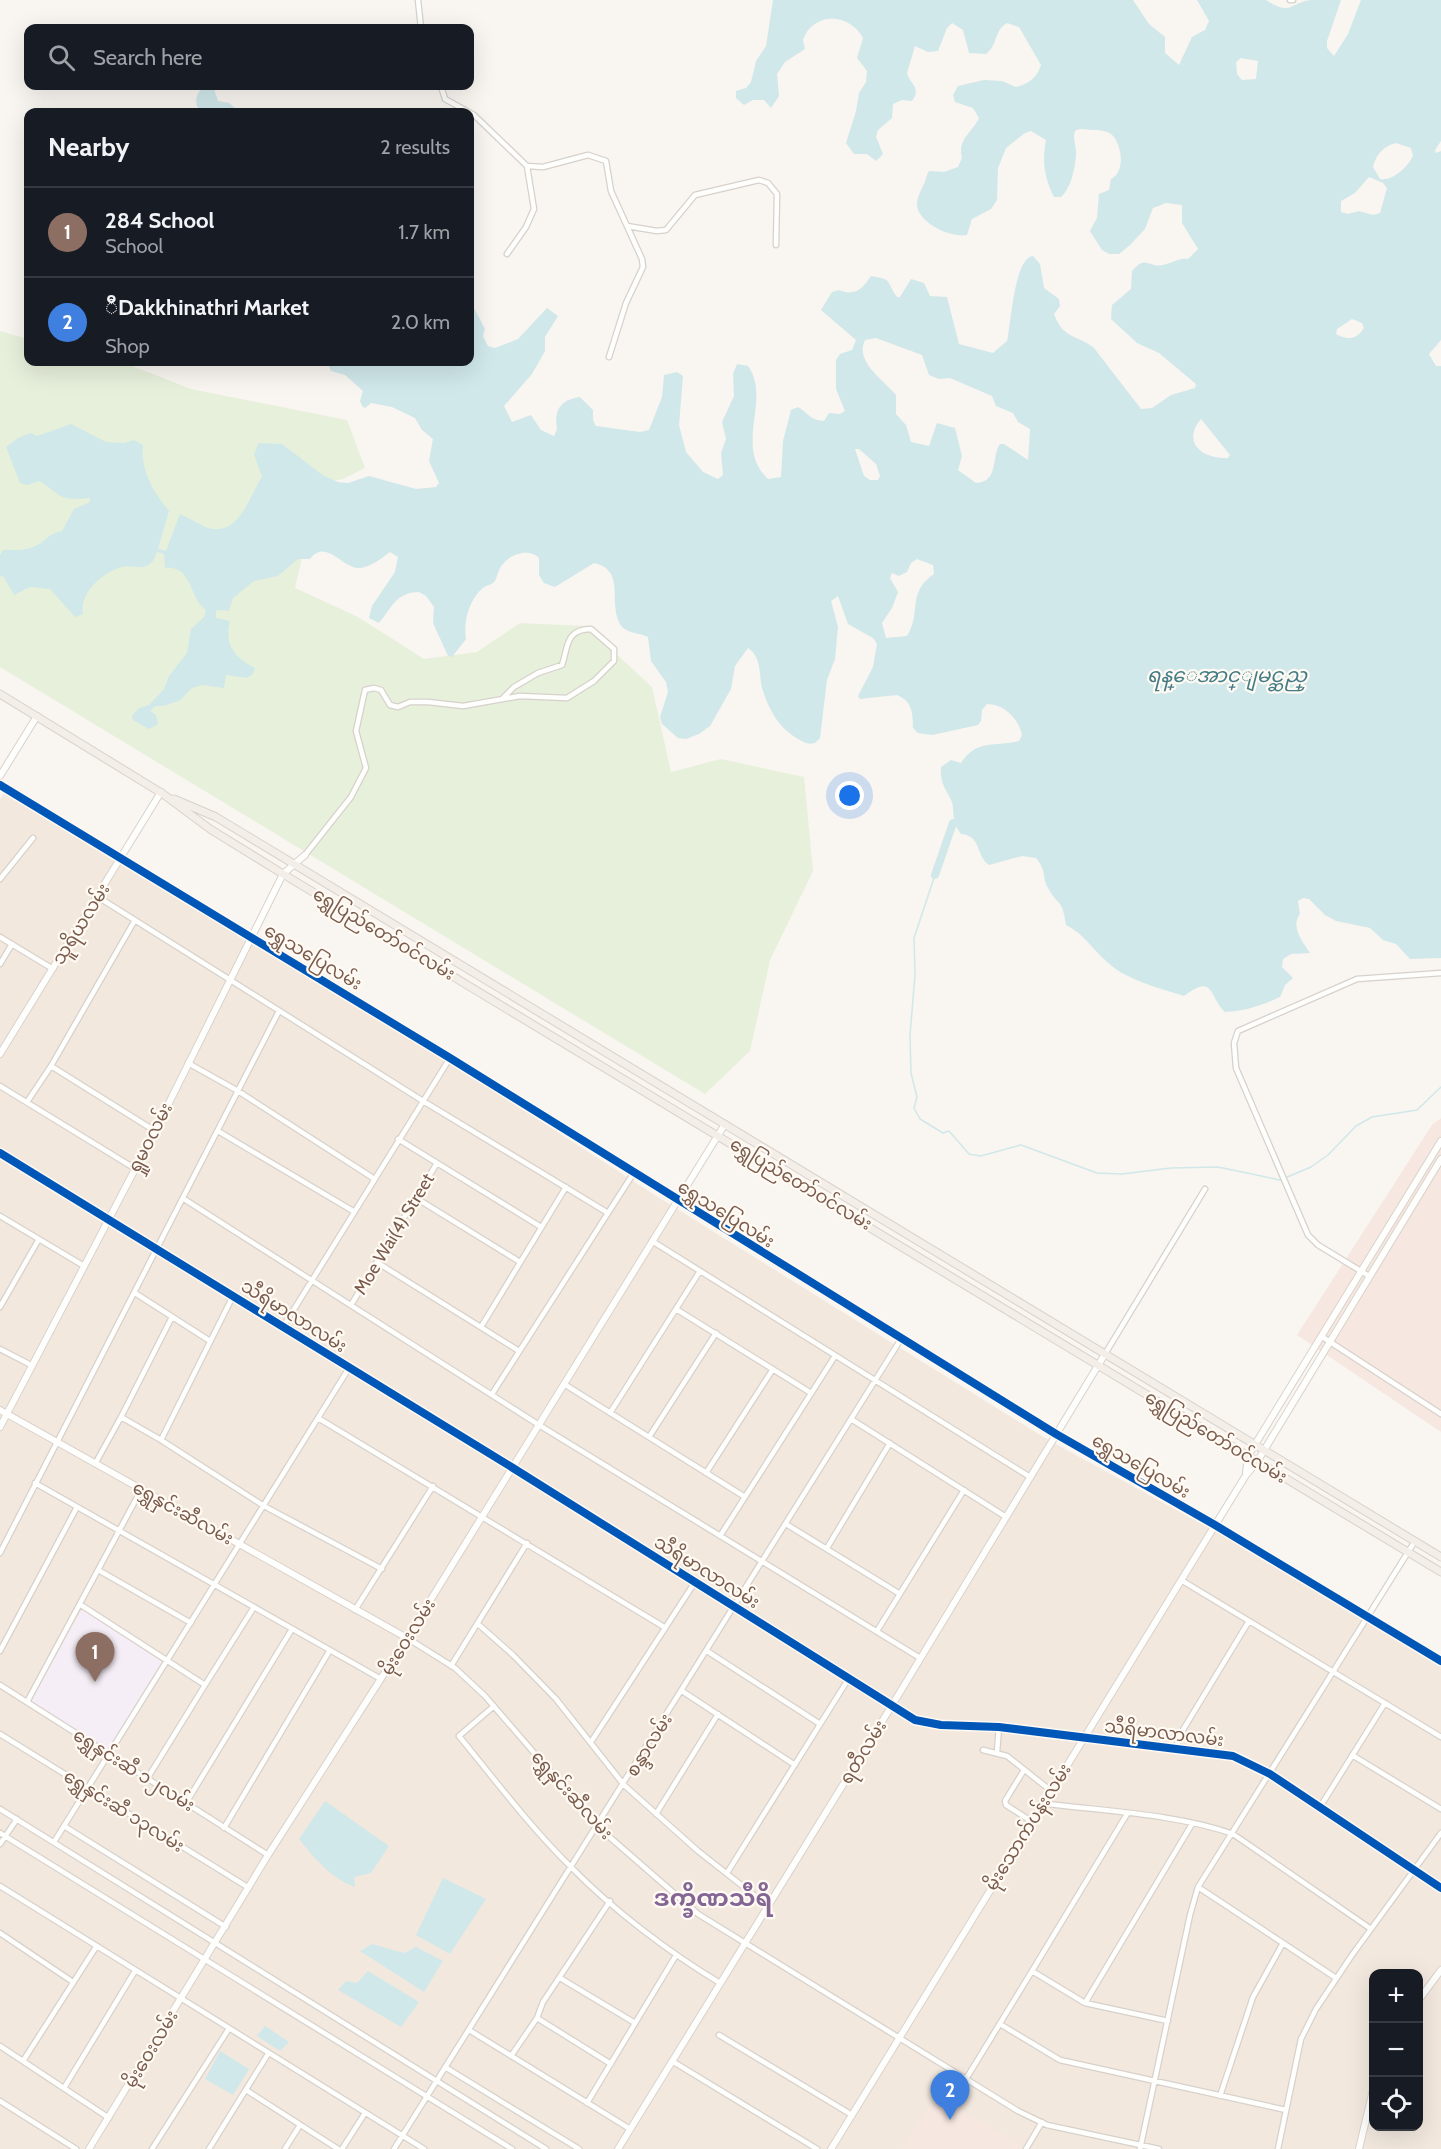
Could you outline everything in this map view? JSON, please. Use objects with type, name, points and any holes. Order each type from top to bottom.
[{"type":"main road","name":"ရွှေပြည်တော်ဝင်လမ်း","points":[[0,694],[162,793],[210,829],[1441,1572]]},
{"type":"main road","name":"ရွှေပြည်တော်ဝင်လမ်း","points":[[162,793],[216,817],[1441,1557]]},
{"type":"street","points":[[418,0],[421,24]]},
{"type":"street","points":[[442,90],[445,99],[461,108]]},
{"type":"street","points":[[474,115],[483,126],[506,143],[520,162],[527,165],[543,167],[588,155],[606,161],[611,191],[642,258],[643,267],[626,303],[609,357]]},
{"type":"street","points":[[507,254],[526,227],[534,209],[527,165]]},
{"type":"street","points":[[627,226],[657,231],[666,230],[695,195],[759,180],[768,183],[777,194],[776,245]]},
{"type":"street","points":[[305,855],[351,797],[366,768],[356,731],[365,690],[374,688],[381,690],[390,705],[398,707],[410,702],[464,706],[503,698],[573,696],[594,681],[614,661],[615,649],[591,629],[582,629],[573,635],[564,649],[562,665],[538,673],[514,687],[503,698]]},
{"type":"street","points":[[0,776],[37,716]]},
{"type":"street","name":"ရွှေသပြေလမ်း","points":[[0,785],[450,1058],[677,1202],[1056,1434],[1215,1525],[1441,1661]]},
{"type":"street","name":"သူရိယလမ်း","points":[[0,1054],[162,793]]},
{"type":"street","points":[[0,879],[33,838]]},
{"type":"street","name":"ရှုမဝလမ်း","points":[[0,1426],[3,1412],[31,1365],[155,1131],[284,874],[305,855]]},
{"type":"street","points":[[98,897],[423,1101],[608,1212]]},
{"type":"street","points":[[27,1102],[51,1066],[135,920]]},
{"type":"street","points":[[0,937],[53,969]]},
{"type":"street","points":[[0,964],[12,944]]},
{"type":"street","points":[[430,961],[437,950]]},
{"type":"street","points":[[1369,1276],[1318,1245],[1308,1235],[1236,1068],[1234,1043],[1238,1031],[1358,979],[1441,973]]},
{"type":"street","points":[[0,1552],[279,1011]]},
{"type":"street","points":[[546,1031],[553,1020]]},
{"type":"street","points":[[283,1327],[352,1211],[450,1058]]},
{"type":"street","points":[[188,1064],[238,1091],[373,1178]]},
{"type":"street","points":[[51,1066],[155,1131]]},
{"type":"street","points":[[0,1086],[134,1168]]},
{"type":"street","name":"မိုးဝေးလမ်း","points":[[89,2149],[206,1961],[268,1855],[407,1638],[725,1124]]},
{"type":"street","points":[[218,1131],[352,1211]]},
{"type":"street","points":[[398,1138],[541,1227]]},
{"type":"street","points":[[1246,1474],[1248,1456],[1441,1141]]},
{"type":"street","name":"သီရိမာလာလမ်း","points":[[0,1153],[513,1468],[915,1720],[941,1725],[999,1728],[1233,1756],[1270,1774],[1441,1888]]},
{"type":"street","name":"မိုးသောက်ပန်းလမ်း","points":[[831,2149],[1041,1803],[1085,1738],[1246,1474],[1264,1450],[1441,1159]]},
{"type":"street","name":"Moe Wai(4) Street","points":[[351,1305],[437,1163]]},
{"type":"street","points":[[492,1394],[633,1174]]},
{"type":"street","points":[[481,1327],[566,1187]]},
{"type":"street","points":[[1105,1354],[1205,1189]]},
{"type":"street","points":[[416,1198],[520,1262]]},
{"type":"street","points":[[184,1199],[539,1425],[920,1658]]},
{"type":"street","points":[[0,1216],[84,1266]]},
{"type":"street","points":[[0,1307],[2,1299],[39,1239]]},
{"type":"street","points":[[652,1241],[1030,1477]]},
{"type":"street","points":[[378,1263],[519,1351]]},
{"type":"street","points":[[610,1413],[700,1271]]},
{"type":"street","points":[[135,1293],[210,1341]]},
{"type":"street","points":[[161,1440],[233,1296]]},
{"type":"street","points":[[676,1309],[811,1393]]},
{"type":"street","points":[[96,1464],[172,1317]]},
{"type":"street","points":[[649,1437],[716,1333]]},
{"type":"street","points":[[1321,1336],[1441,1414]]},
{"type":"street","name":"စန္ဒာလမ်း","points":[[394,2149],[572,1869],[901,1339]]},
{"type":"street","points":[[0,1349],[31,1365]]},
{"type":"street","name":"ရတီလမ်း","points":[[618,2149],[891,1707],[1105,1354]]},
{"type":"street","points":[[720,1536],[836,1356]]},
{"type":"street","points":[[54,1842],[349,1368]]},
{"type":"street","points":[[706,1473],[772,1369]]},
{"type":"street","points":[[564,1384],[745,1497]]},
{"type":"street","name":"ရွှေနှင်းဆီလမ်း","points":[[3,1412],[407,1638],[452,1666],[494,1706],[598,1827],[698,1914],[1018,2111],[1042,2122],[1141,2147],[1159,2149]]},
{"type":"street","points":[[121,1417],[264,1506],[382,1569]]},
{"type":"street","points":[[318,1418],[663,1627]]},
{"type":"street","points":[[851,1419],[1006,1516]]},
{"type":"street","points":[[827,1548],[890,1443]]},
{"type":"street","points":[[35,1483],[381,1679]]},
{"type":"street","points":[[355,1610],[433,1486]]},
{"type":"street","points":[[27,1702],[141,1490]]},
{"type":"street","points":[[877,1631],[964,1490]]},
{"type":"street","points":[[0,1651],[77,1507]]},
{"type":"street","points":[[786,1524],[900,1594]]},
{"type":"street","points":[[1141,2147],[1190,1915],[1198,1887],[1415,1541]]},
{"type":"street","points":[[452,1666],[527,1543]]},
{"type":"street","points":[[99,1571],[191,1623]]},
{"type":"street","points":[[1181,1580],[1441,1737]]},
{"type":"street","points":[[591,1742],[694,1582]]},
{"type":"street","points":[[81,1605],[205,1685]]},
{"type":"street","points":[[147,1779],[254,1607]]},
{"type":"street","points":[[1177,1748],[1178,1738],[1249,1622]]},
{"type":"street","points":[[478,1624],[513,1654],[556,1699],[624,1785],[768,1906]]},
{"type":"street","points":[[186,1803],[292,1629]]},
{"type":"street","points":[[224,1828],[330,1650]]},
{"type":"street","points":[[707,1651],[820,1724]]},
{"type":"street","points":[[727,1873],[849,1678]]},
{"type":"street","name":"ရွှေနှင်းဆီ ၁၂လမ်း","points":[[0,1685],[268,1855]]},
{"type":"street","points":[[682,1691],[795,1765]]},
{"type":"street","points":[[1320,1807],[1385,1703]]},
{"type":"street","points":[[494,1706],[459,1736],[572,1869],[675,1956],[720,1983]]},
{"type":"street","points":[[656,1814],[718,1714]]},
{"type":"street","points":[[997,1752],[999,1728]]},
{"type":"street","name":"ရွှေနှင်းဆီ ၁၃လမ်း","points":[[0,1734],[249,1888]]},
{"type":"street","points":[[983,1750],[997,1752],[1017,1762],[1023,1770],[1050,1790]]},
{"type":"street","points":[[1352,1755],[1441,1809]]},
{"type":"street","points":[[1023,1770],[1005,1801],[1006,1805],[1030,1821]]},
{"type":"street","points":[[1041,1803],[1192,1824],[1233,1834],[1371,1929]]},
{"type":"street","points":[[0,1809],[546,2149]]},
{"type":"street","points":[[966,2079],[1127,1814]]},
{"type":"street","points":[[0,1845],[16,1819]]},
{"type":"street","points":[[1084,2003],[1192,1824]]},
{"type":"street","points":[[64,1826],[226,1927]]},
{"type":"street","points":[[0,1833],[512,2149]]},
{"type":"street","points":[[1278,2149],[1301,2039],[1336,1978],[1441,1833]]},
{"type":"street","points":[[0,1886],[228,2030],[424,2149]]},
{"type":"street","points":[[1198,1887],[1336,1978]]},
{"type":"street","points":[[511,2056],[610,1901]]},
{"type":"street","points":[[0,1934],[74,1982]]},
{"type":"street","points":[[1220,2096],[1253,1997],[1283,1943]]},
{"type":"street","points":[[23,2061],[96,1947]]},
{"type":"street","points":[[587,2103],[675,1956]]},
{"type":"street","points":[[1423,1995],[1441,1970]]},
{"type":"street","points":[[64,2088],[135,1971]]},
{"type":"street","points":[[1032,1971],[1084,2003],[1168,2020]]},
{"type":"street","points":[[560,1978],[635,2023]]},
{"type":"street","points":[[537,2018],[610,2064]]},
{"type":"street","points":[[1000,2024],[1059,2060],[1286,2110]]},
{"type":"street","points":[[155,2148],[228,2030]]},
{"type":"street","points":[[469,2030],[630,2130]]},
{"type":"street","points":[[719,2034],[852,2115]]},
{"type":"street","points":[[0,2046],[109,2118]]},
{"type":"street","points":[[209,2149],[268,2054]]},
{"type":"street","points":[[672,2061],[817,2149]]},
{"type":"street","points":[[445,2067],[579,2149]]},
{"type":"street","points":[[246,2090],[338,2149]]},
{"type":"street","points":[[0,2101],[76,2149]]},
{"type":"street","points":[[1359,2149],[1369,2107]]},
{"type":"street","points":[[342,2149],[365,2113]]},
{"type":"street","points":[[1026,2149],[1042,2122]]},
{"type":"street","points":[[285,2149],[300,2125]]},
{"type":"shaded area","points":[[7,788],[174,884],[661,1199],[1045,1438],[1441,1655],[1441,2149],[0,2149],[0,799]]},
{"type":"shaded area","points":[[1441,1118],[1441,1432],[1297,1335],[1432,1125]]},
{"type":"shaded area","points":[[82,1609],[162,1662],[108,1750],[30,1701]]},
{"type":"shaded area","points":[[937,2094],[1022,2147],[1021,2149],[902,2149]]},
{"type":"green space","points":[[0,331],[24,338],[24,366],[132,366],[191,389],[347,420],[365,468],[343,479],[319,484],[295,588],[358,617],[424,659],[477,652],[520,623],[586,626],[652,687],[671,772],[721,759],[804,777],[813,871],[770,960],[750,1051],[705,1094],[0,667]]},
{"type":"water","name":"ရန္ေအာင္ျမင္ဆည္","points":[[773,0],[1133,0],[1149,24],[1165,37],[1165,53],[1179,65],[1192,37],[1205,30],[1209,21],[1197,0],[1266,0],[1286,8],[1304,1],[1341,0],[1327,41],[1327,48],[1334,56],[1348,34],[1361,0],[1441,0],[1441,141],[1435,150],[1436,153],[1441,151],[1441,340],[1429,354],[1436,366],[1441,366],[1441,958],[1410,959],[1396,944],[1383,940],[1370,928],[1336,921],[1325,915],[1309,899],[1303,898],[1298,901],[1300,914],[1296,924],[1301,939],[1310,953],[1291,954],[1283,959],[1282,967],[1293,978],[1285,985],[1280,997],[1266,1003],[1225,1012],[1210,989],[1206,987],[1194,989],[1184,996],[1141,982],[1121,972],[1104,959],[1083,937],[1066,925],[1061,906],[1048,888],[1042,867],[1036,858],[1022,856],[989,865],[972,838],[961,834],[955,824],[951,799],[942,781],[941,767],[951,760],[961,763],[967,755],[980,747],[1019,741],[1022,735],[1018,723],[1005,710],[987,704],[982,710],[981,721],[978,725],[932,735],[918,733],[913,728],[913,717],[909,704],[897,695],[860,699],[858,696],[873,667],[877,644],[873,638],[848,624],[838,596],[831,601],[838,627],[835,659],[827,680],[820,738],[815,743],[798,739],[776,719],[763,691],[756,657],[748,648],[735,666],[731,689],[710,726],[686,739],[678,738],[662,724],[660,717],[668,692],[666,682],[651,661],[648,637],[628,631],[621,626],[616,613],[613,579],[604,567],[594,563],[555,587],[544,583],[539,575],[539,558],[529,553],[513,556],[503,563],[495,581],[483,588],[474,598],[466,619],[466,639],[452,657],[448,656],[433,623],[434,607],[426,596],[419,592],[399,598],[379,623],[369,618],[372,606],[395,572],[398,557],[390,552],[373,564],[361,568],[354,567],[322,551],[310,559],[298,559],[278,576],[254,581],[233,598],[229,611],[216,610],[216,618],[230,621],[228,637],[232,649],[241,660],[255,668],[253,674],[247,678],[226,675],[224,688],[202,685],[192,688],[179,701],[155,706],[150,711],[156,715],[158,724],[149,729],[133,720],[132,716],[139,708],[149,705],[164,689],[169,676],[187,653],[191,629],[204,617],[206,610],[181,571],[165,568],[164,554],[157,552],[147,566],[125,566],[115,570],[94,584],[85,598],[83,614],[75,617],[50,589],[30,587],[14,595],[3,576],[0,577],[0,555],[3,550],[22,550],[38,545],[52,534],[62,531],[74,509],[90,502],[90,498],[62,497],[40,481],[27,485],[20,483],[6,447],[18,438],[31,433],[37,436],[71,424],[106,442],[124,443],[134,440],[143,445],[144,463],[149,481],[169,511],[158,549],[166,551],[180,514],[205,527],[217,529],[234,522],[241,514],[262,477],[254,454],[259,443],[282,444],[324,476],[338,482],[348,483],[369,476],[416,489],[436,487],[439,483],[429,461],[433,439],[422,430],[415,418],[392,407],[371,403],[365,408],[360,401],[363,391],[345,375],[331,371],[329,366],[474,366],[474,308],[485,329],[483,336],[488,346],[495,348],[518,339],[547,308],[558,316],[545,337],[545,351],[532,374],[504,406],[512,422],[531,415],[541,430],[554,436],[560,407],[573,398],[580,397],[593,410],[593,420],[596,426],[640,432],[649,430],[662,397],[664,375],[677,372],[683,376],[679,425],[686,452],[703,472],[718,479],[723,475],[721,453],[726,439],[722,422],[734,396],[733,374],[737,364],[748,366],[754,379],[756,408],[753,452],[758,466],[768,479],[781,477],[783,441],[791,410],[798,407],[820,421],[824,421],[829,413],[840,414],[845,411],[836,389],[836,360],[840,354],[852,350],[856,340],[821,310],[832,292],[839,290],[854,292],[862,288],[871,276],[886,280],[897,297],[900,297],[911,279],[924,283],[930,296],[947,297],[959,344],[993,353],[1007,341],[1017,280],[1021,268],[1033,256],[1040,264],[1044,288],[1059,299],[1060,306],[1054,314],[1062,328],[1094,348],[1141,409],[1152,408],[1171,395],[1195,388],[1196,384],[1159,353],[1137,343],[1111,319],[1112,305],[1131,289],[1132,271],[1137,266],[1144,262],[1163,265],[1188,259],[1198,249],[1182,223],[1182,205],[1166,203],[1153,208],[1145,229],[1119,254],[1109,254],[1102,250],[1090,231],[1097,218],[1099,194],[1109,190],[1111,179],[1119,170],[1120,150],[1111,134],[1099,130],[1075,131],[1076,152],[1073,172],[1070,183],[1061,197],[1054,197],[1046,176],[1044,155],[1046,140],[1031,131],[1006,148],[998,168],[997,200],[991,209],[972,219],[967,235],[945,232],[930,224],[919,213],[918,198],[929,171],[944,172],[958,167],[962,158],[963,141],[979,118],[973,108],[955,102],[953,95],[958,86],[984,80],[1002,81],[1016,87],[1032,80],[1037,74],[1041,65],[1019,27],[1007,23],[1003,26],[993,46],[986,54],[969,53],[963,30],[952,23],[947,28],[938,51],[928,52],[915,46],[907,73],[916,89],[915,96],[912,101],[902,100],[893,104],[892,118],[878,130],[876,137],[883,154],[876,161],[867,154],[854,154],[846,143],[859,93],[866,82],[867,71],[857,58],[863,38],[850,24],[841,20],[823,20],[808,31],[803,40],[805,49],[785,62],[777,74],[779,96],[771,108],[764,100],[753,100],[744,105],[736,98],[736,91],[746,88],[751,82],[756,61],[766,46]],"holes":[[[1241,58],[1258,61],[1256,79],[1242,80],[1237,74],[1236,62]],[[1396,143],[1411,148],[1413,156],[1399,173],[1390,178],[1380,179],[1373,167],[1374,162],[1381,151]],[[1369,177],[1383,183],[1387,188],[1380,213],[1373,215],[1359,211],[1348,214],[1341,212],[1341,201],[1355,193]],[[1352,319],[1362,323],[1364,328],[1352,338],[1344,338],[1336,334],[1337,329]],[[876,338],[922,355],[929,375],[939,379],[950,378],[992,396],[996,406],[1013,413],[1018,422],[1030,429],[1028,460],[1004,444],[1000,444],[991,474],[983,482],[976,483],[958,470],[962,456],[955,428],[937,423],[929,446],[911,442],[906,425],[896,414],[896,395],[867,363],[863,348],[865,340]],[[1201,419],[1230,455],[1228,458],[1210,456],[1198,448],[1194,442],[1195,428]],[[855,449],[859,449],[876,464],[880,476],[878,480],[870,480],[864,476]],[[917,559],[933,565],[934,574],[920,588],[914,619],[907,636],[886,638],[882,623],[892,608],[898,592],[890,578],[892,573],[899,576],[907,572],[911,563]]]},
{"type":"water","points":[[214,90],[218,101],[229,103],[235,108],[198,108],[196,99],[199,92]]},
{"type":"water","points":[[325,1801],[389,1846],[371,1873],[354,1877],[355,1887],[331,1873],[299,1839]]},
{"type":"water","points":[[443,1878],[486,1899],[450,1954],[416,1935]]},
{"type":"water","points":[[372,1944],[404,1953],[416,1947],[443,1961],[424,1992],[360,1951]]},
{"type":"water","points":[[368,1971],[419,2002],[401,2027],[338,1990],[346,1981],[357,1983]]},
{"type":"water","points":[[265,2026],[289,2042],[280,2051],[257,2036]]},
{"type":"water","points":[[220,2051],[249,2069],[233,2095],[205,2079]]},
{"type":"waterway","points":[[935,875],[953,823]]},
{"type":"waterway","points":[[935,875],[914,938],[915,975],[910,1035],[911,1073],[917,1097],[914,1108],[920,1119],[943,1133],[949,1131],[969,1154],[981,1156],[1021,1145],[1097,1173],[1122,1174],[1171,1168],[1218,1167],[1280,1180],[1311,1167],[1328,1155],[1356,1126],[1372,1117],[1417,1110],[1441,1087]]},
{"type":"cycle path","points":[[0,785],[450,1058],[1056,1434],[1215,1525],[1441,1661]]},
{"type":"cycle path","points":[[0,1153],[513,1468],[915,1720],[941,1725],[999,1727],[1233,1756],[1270,1774],[1441,1888]]},
{"type":"place","name":"284 School","points":[[95,1682]]},
{"type":"place","name":"ီDakkhinathri Market","points":[[950,2120]]},
{"type":"district","name":"ဒက္ခိဏသီရိ","points":[[713,1898]]}]
